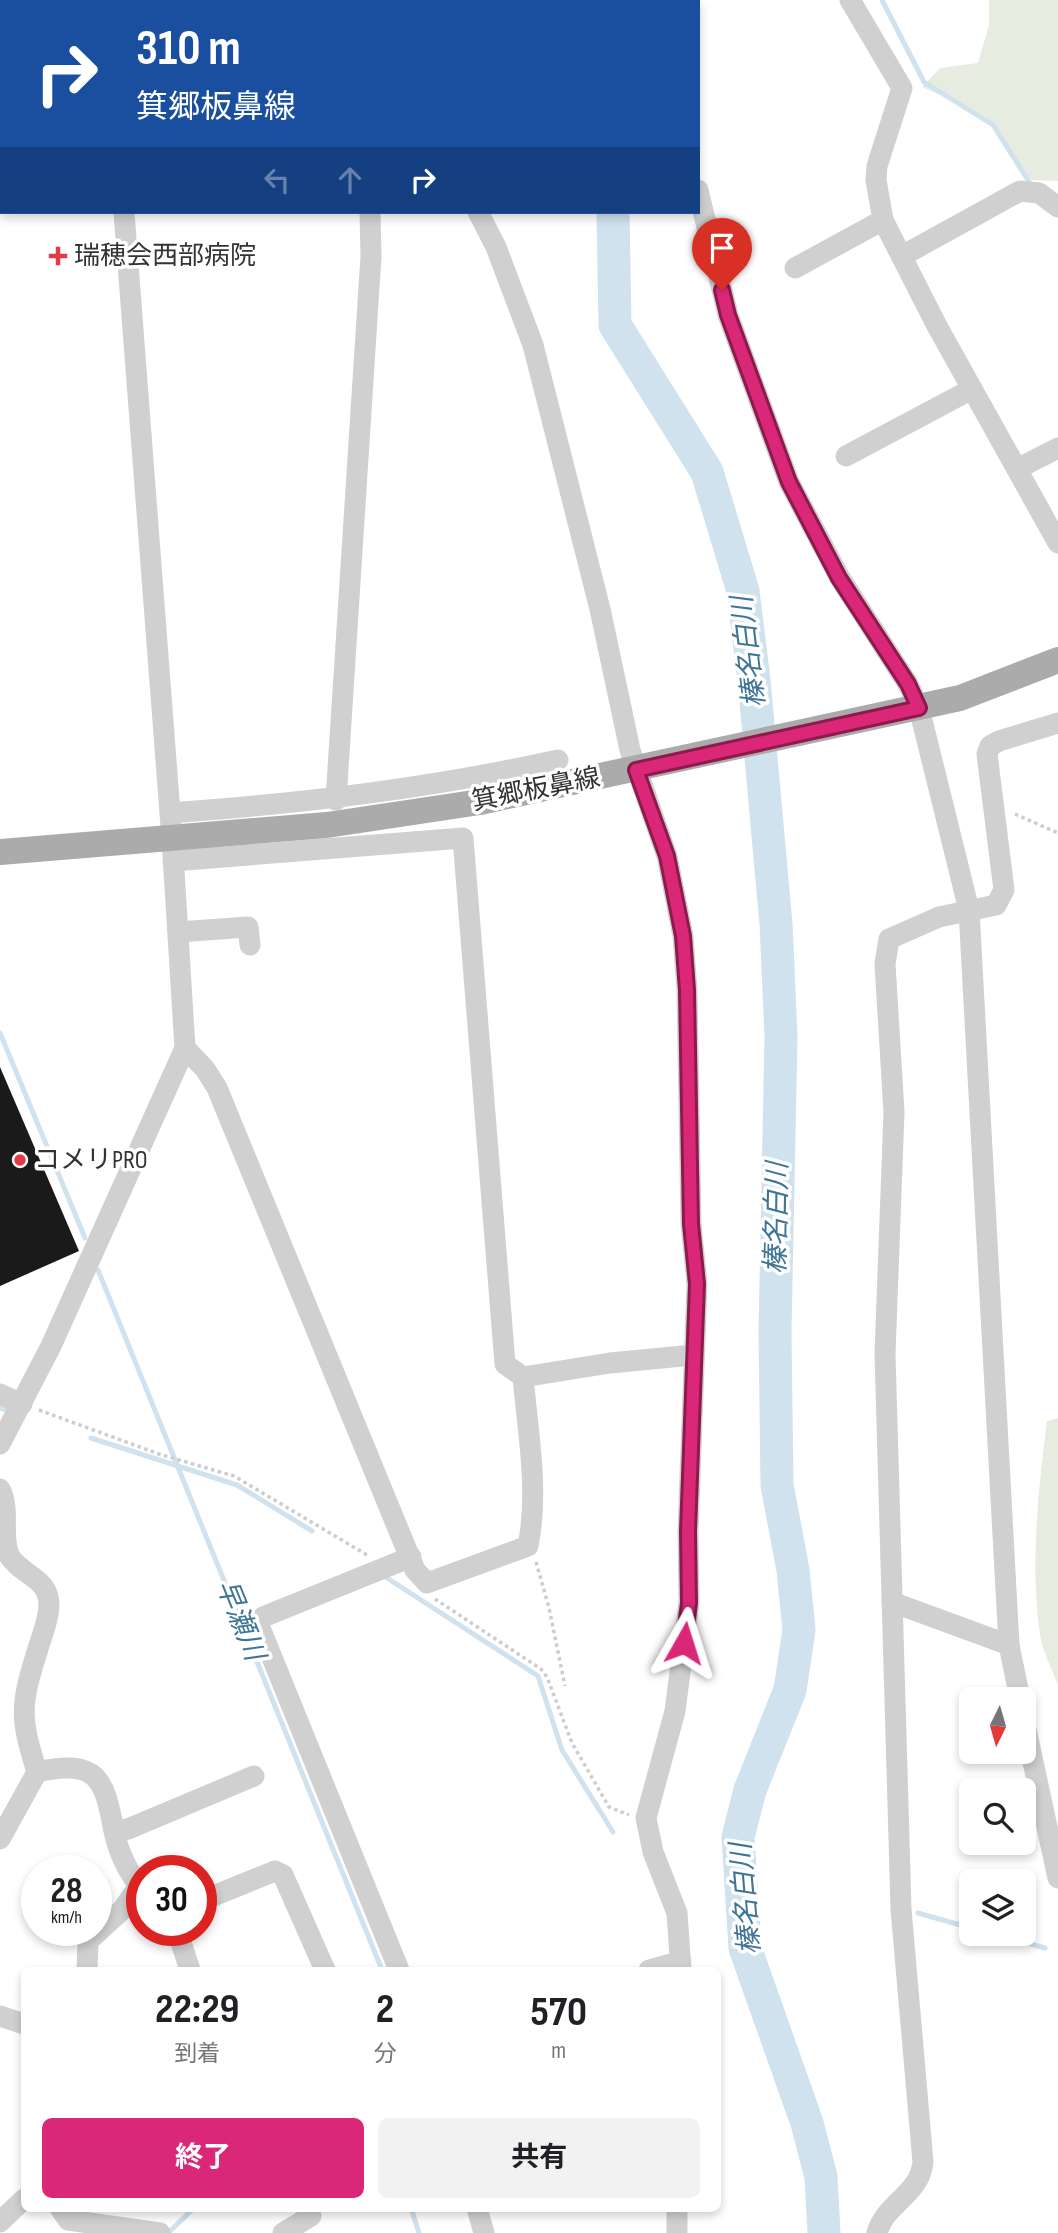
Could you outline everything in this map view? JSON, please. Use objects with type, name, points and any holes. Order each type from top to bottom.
[{"type":"main road","name":"箕郷板鼻線","points":[[0,852],[401,816],[644,769],[919,708],[993,687],[1058,660]]},
{"type":"street","points":[[850,0],[902,88],[877,166],[876,180],[883,220],[972,389],[1058,543]]},
{"type":"street","points":[[902,256],[1020,191],[1039,193],[1058,207]]},
{"type":"street","points":[[700,198],[728,315],[789,482],[839,578],[908,684],[919,708],[969,910],[1009,1645],[1018,1687]]},
{"type":"street","points":[[0,1444],[28,1406],[184,1048],[172,838],[124,214]]},
{"type":"street","points":[[336,800],[372,214]]},
{"type":"street","points":[[479,214],[500,257],[533,345],[600,609],[667,856],[683,936],[687,990],[691,1224],[697,1284],[693,1355],[689,1603],[675,1712],[646,1818],[653,1852],[677,1913],[681,1966]]},
{"type":"street","points":[[795,268],[883,220]]},
{"type":"street","points":[[846,456],[972,389]]},
{"type":"street","points":[[1017,469],[1058,448]]},
{"type":"street","points":[[877,2233],[885,2215],[915,2188],[922,2176],[923,2162],[901,1909],[885,1354],[894,1112],[885,964],[889,939],[939,917],[996,905],[1004,890],[987,761],[990,746],[1058,723]]},
{"type":"street","points":[[172,838],[336,800],[418,789],[558,760]]},
{"type":"street","points":[[172,838],[463,838],[505,1364],[523,1377],[610,1363],[693,1355]]},
{"type":"street","points":[[178,932],[248,927],[250,945]]},
{"type":"street","points":[[184,1048],[196,1058],[217,1088],[413,1563],[427,1583],[528,1546],[532,1527],[533,1474],[523,1377]]},
{"type":"street","points":[[0,1394],[28,1406]]},
{"type":"street","points":[[0,1489],[5,1498],[6,1543],[10,1557],[46,1588],[49,1603],[24,1695],[22,1713],[37,1772],[0,1839]]},
{"type":"street","points":[[398,1967],[258,1622],[263,1617],[413,1563]]},
{"type":"street","points":[[892,1602],[1009,1645]]},
{"type":"street","points":[[1033,1764],[1058,1878]]},
{"type":"street","points":[[37,1772],[52,1769],[87,1771],[99,1780],[112,1807],[119,1850],[126,1862]]},
{"type":"street","points":[[114,1830],[128,1829],[254,1776]]},
{"type":"street","points":[[217,1895],[275,1871],[283,1875],[322,1967]]},
{"type":"street","points":[[87,1967],[88,1941],[126,1905]]},
{"type":"street","points":[[182,1946],[189,1967]]},
{"type":"street","points":[[0,2016],[21,2023]]},
{"type":"street","points":[[0,2222],[21,2202]]},
{"type":"street","points":[[63,2212],[68,2220],[160,2233]]},
{"type":"street","points":[[478,2212],[484,2233]]},
{"type":"street","points":[[677,2212],[677,2233]]},
{"type":"street","points":[[283,2233],[312,2219]]},
{"type":"path","points":[[994,813],[1006,810],[1058,834]]},
{"type":"path","points":[[28,1406],[159,1454],[234,1476],[378,1562]]},
{"type":"path","points":[[528,1546],[549,1608],[565,1686]]},
{"type":"path","points":[[425,1593],[541,1669],[547,1677],[572,1743],[609,1807],[639,1818]]},
{"type":"shaded area","points":[[989,0],[1058,0],[1058,181],[1031,180],[1001,136],[982,117],[922,87],[940,68],[978,63],[989,25]]},
{"type":"shaded area","points":[[1058,1418],[1058,1685],[1040,1635],[1035,1555],[1047,1421]]},
{"type":"building","name":"コメリPRO","points":[[0,1067],[79,1251],[0,1286]]},
{"type":"waterway","points":[[882,0],[924,82],[993,125],[1033,188]]},
{"type":"waterway","name":"榛名白川","points":[[613,214],[615,325],[707,472],[743,591],[754,680],[776,924],[781,1036],[775,1332],[777,1485],[793,1570],[799,1630],[790,1690],[750,1790],[738,1837],[745,1948],[807,2123],[821,2177],[824,2233]]},
{"type":"waterway","name":"早瀬川","points":[[0,1033],[85,1238]]},
{"type":"waterway","name":"早瀬川","points":[[98,1270],[381,1967]]},
{"type":"waterway","points":[[0,1408],[6,1410]]},
{"type":"waterway","points":[[91,1438],[237,1485],[312,1531]]},
{"type":"waterway","points":[[384,1576],[538,1676],[562,1750],[613,1832]]},
{"type":"waterway","points":[[918,1913],[959,1925]]},
{"type":"waterway","points":[[1036,1946],[1045,1948]]},
{"type":"waterway","name":"早瀬川","points":[[168,2233],[190,2212]]},
{"type":"waterway","points":[[412,2212],[419,2233]]},
{"type":"place","name":"瑞穂会西部病院","points":[[58,256]]},
{"type":"place","name":"コメリPRO","points":[[20,1160]]},
{"type":"route","points":[[684,1643],[689,1603],[688,1531],[697,1284],[691,1224],[687,990],[683,936],[667,856],[636,770],[919,708],[908,684],[839,578],[789,482],[728,315],[722,290]]}]
